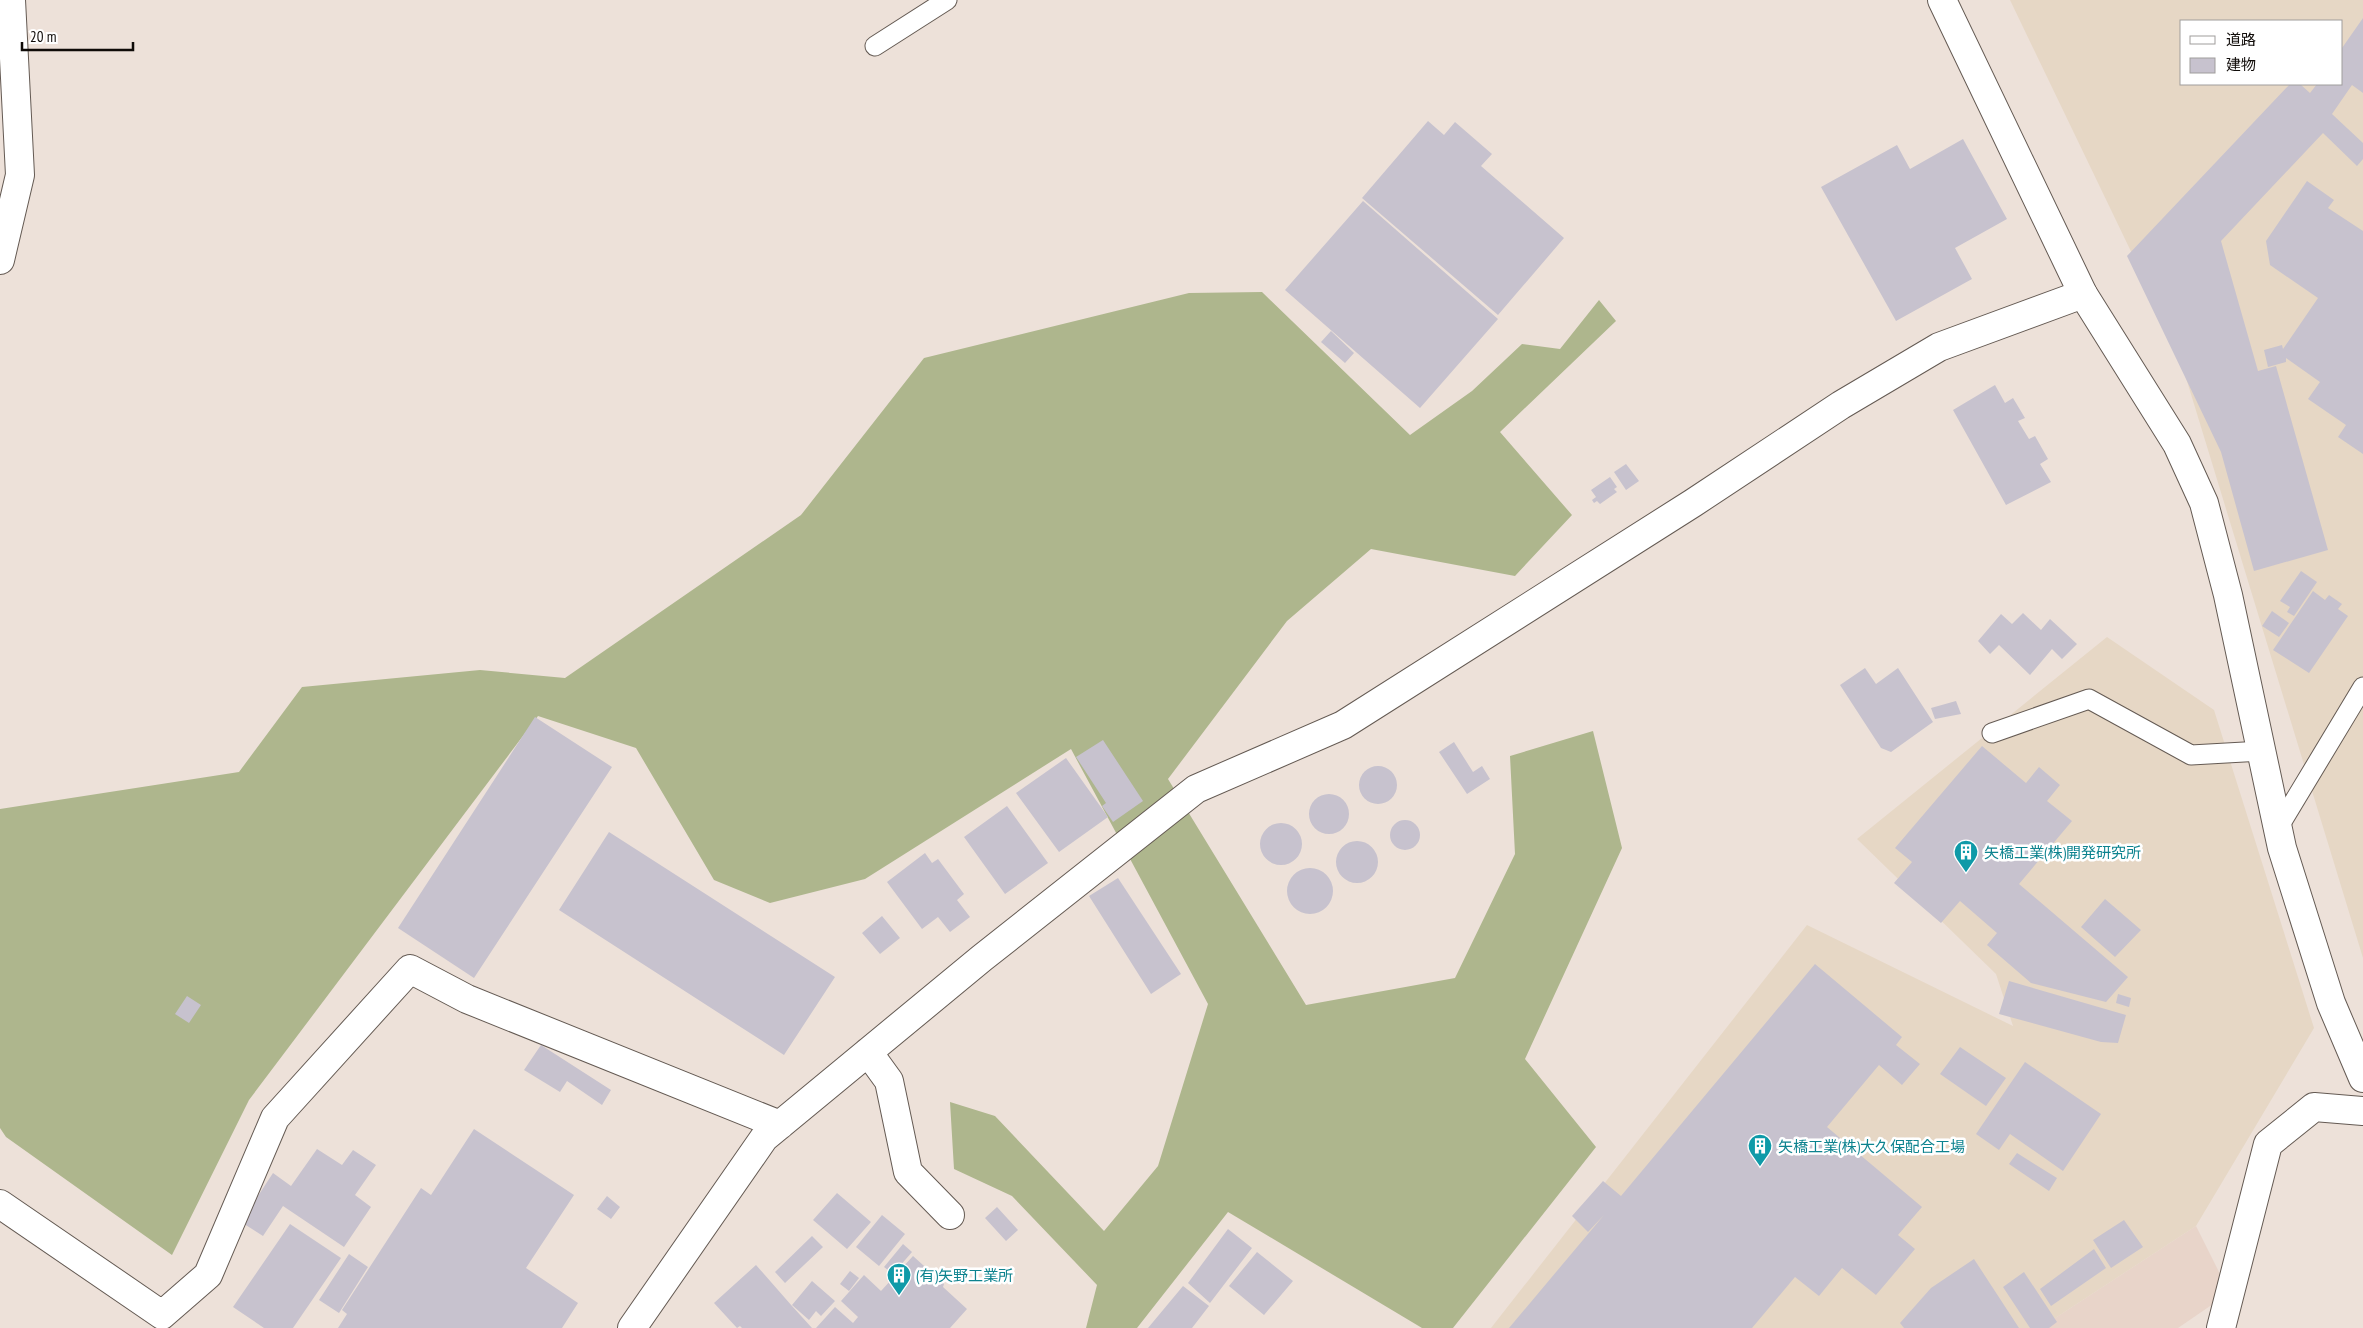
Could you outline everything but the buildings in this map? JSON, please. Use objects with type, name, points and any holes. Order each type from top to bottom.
[{"type":"street","points":[[0,260],[20,175],[6,21],[11,0]]},
{"type":"street","points":[[1942,0],[2083,294],[2177,444],[2204,504],[2228,595],[2282,848],[2331,1002],[2363,1078]]},
{"type":"street","points":[[632,1328],[764,1138],[982,958],[1196,789],[1343,725],[1693,503],[1841,405],[1939,347],[2083,294]]},
{"type":"street","points":[[0,1204],[162,1315],[208,1275],[275,1118],[410,970],[468,999],[780,1124]]},
{"type":"street","points":[[868,1052],[889,1081],[908,1172],[950,1215]]},
{"type":"street","points":[[2221,1328],[2268,1144],[2314,1107],[2363,1111]]},
{"type":"lane","points":[[875,46],[947,0]]},
{"type":"lane","points":[[2278,828],[2363,687]]},
{"type":"lane","points":[[1992,733],[2089,699],[2191,756],[2262,751]]},
{"type":"shaded area","points":[[2010,0],[2363,0],[2363,958],[2176,345]]},
{"type":"shaded area","points":[[2107,637],[2214,710],[2314,1028],[2196,1226],[2040,1328],[1491,1328],[1807,925],[2013,1026],[1996,974],[1857,839]]},
{"type":"shaded area","points":[[2196,1226],[2220,1274],[2213,1304],[2178,1328],[2040,1328]]},
{"type":"green space","points":[[1262,292],[1410,435],[1472,391],[1522,344],[1560,349],[1599,300],[1616,321],[1500,432],[1572,515],[1515,576],[1371,549],[1287,621],[1168,779],[1306,1005],[1455,978],[1515,854],[1510,756],[1593,731],[1622,848],[1525,1059],[1596,1147],[1453,1328],[1422,1328],[1228,1212],[1137,1328],[1086,1328],[1097,1285],[1012,1196],[954,1169],[950,1102],[995,1116],[1104,1231],[1158,1166],[1208,1004],[1071,749],[865,879],[770,903],[714,880],[636,748],[538,716],[249,1100],[172,1255],[6,1137],[0,1128],[0,809],[239,772],[302,687],[480,670],[565,678],[801,515],[924,358],[1189,293]]},
{"type":"place","name":"矢橋工業(株)開発研究所","points":[[1966,873]]},
{"type":"place","name":"矢橋工業(株)大久保配合工場","points":[[1760,1167]]},
{"type":"place","name":"(有)矢野工業所","points":[[899,1296]]}]
